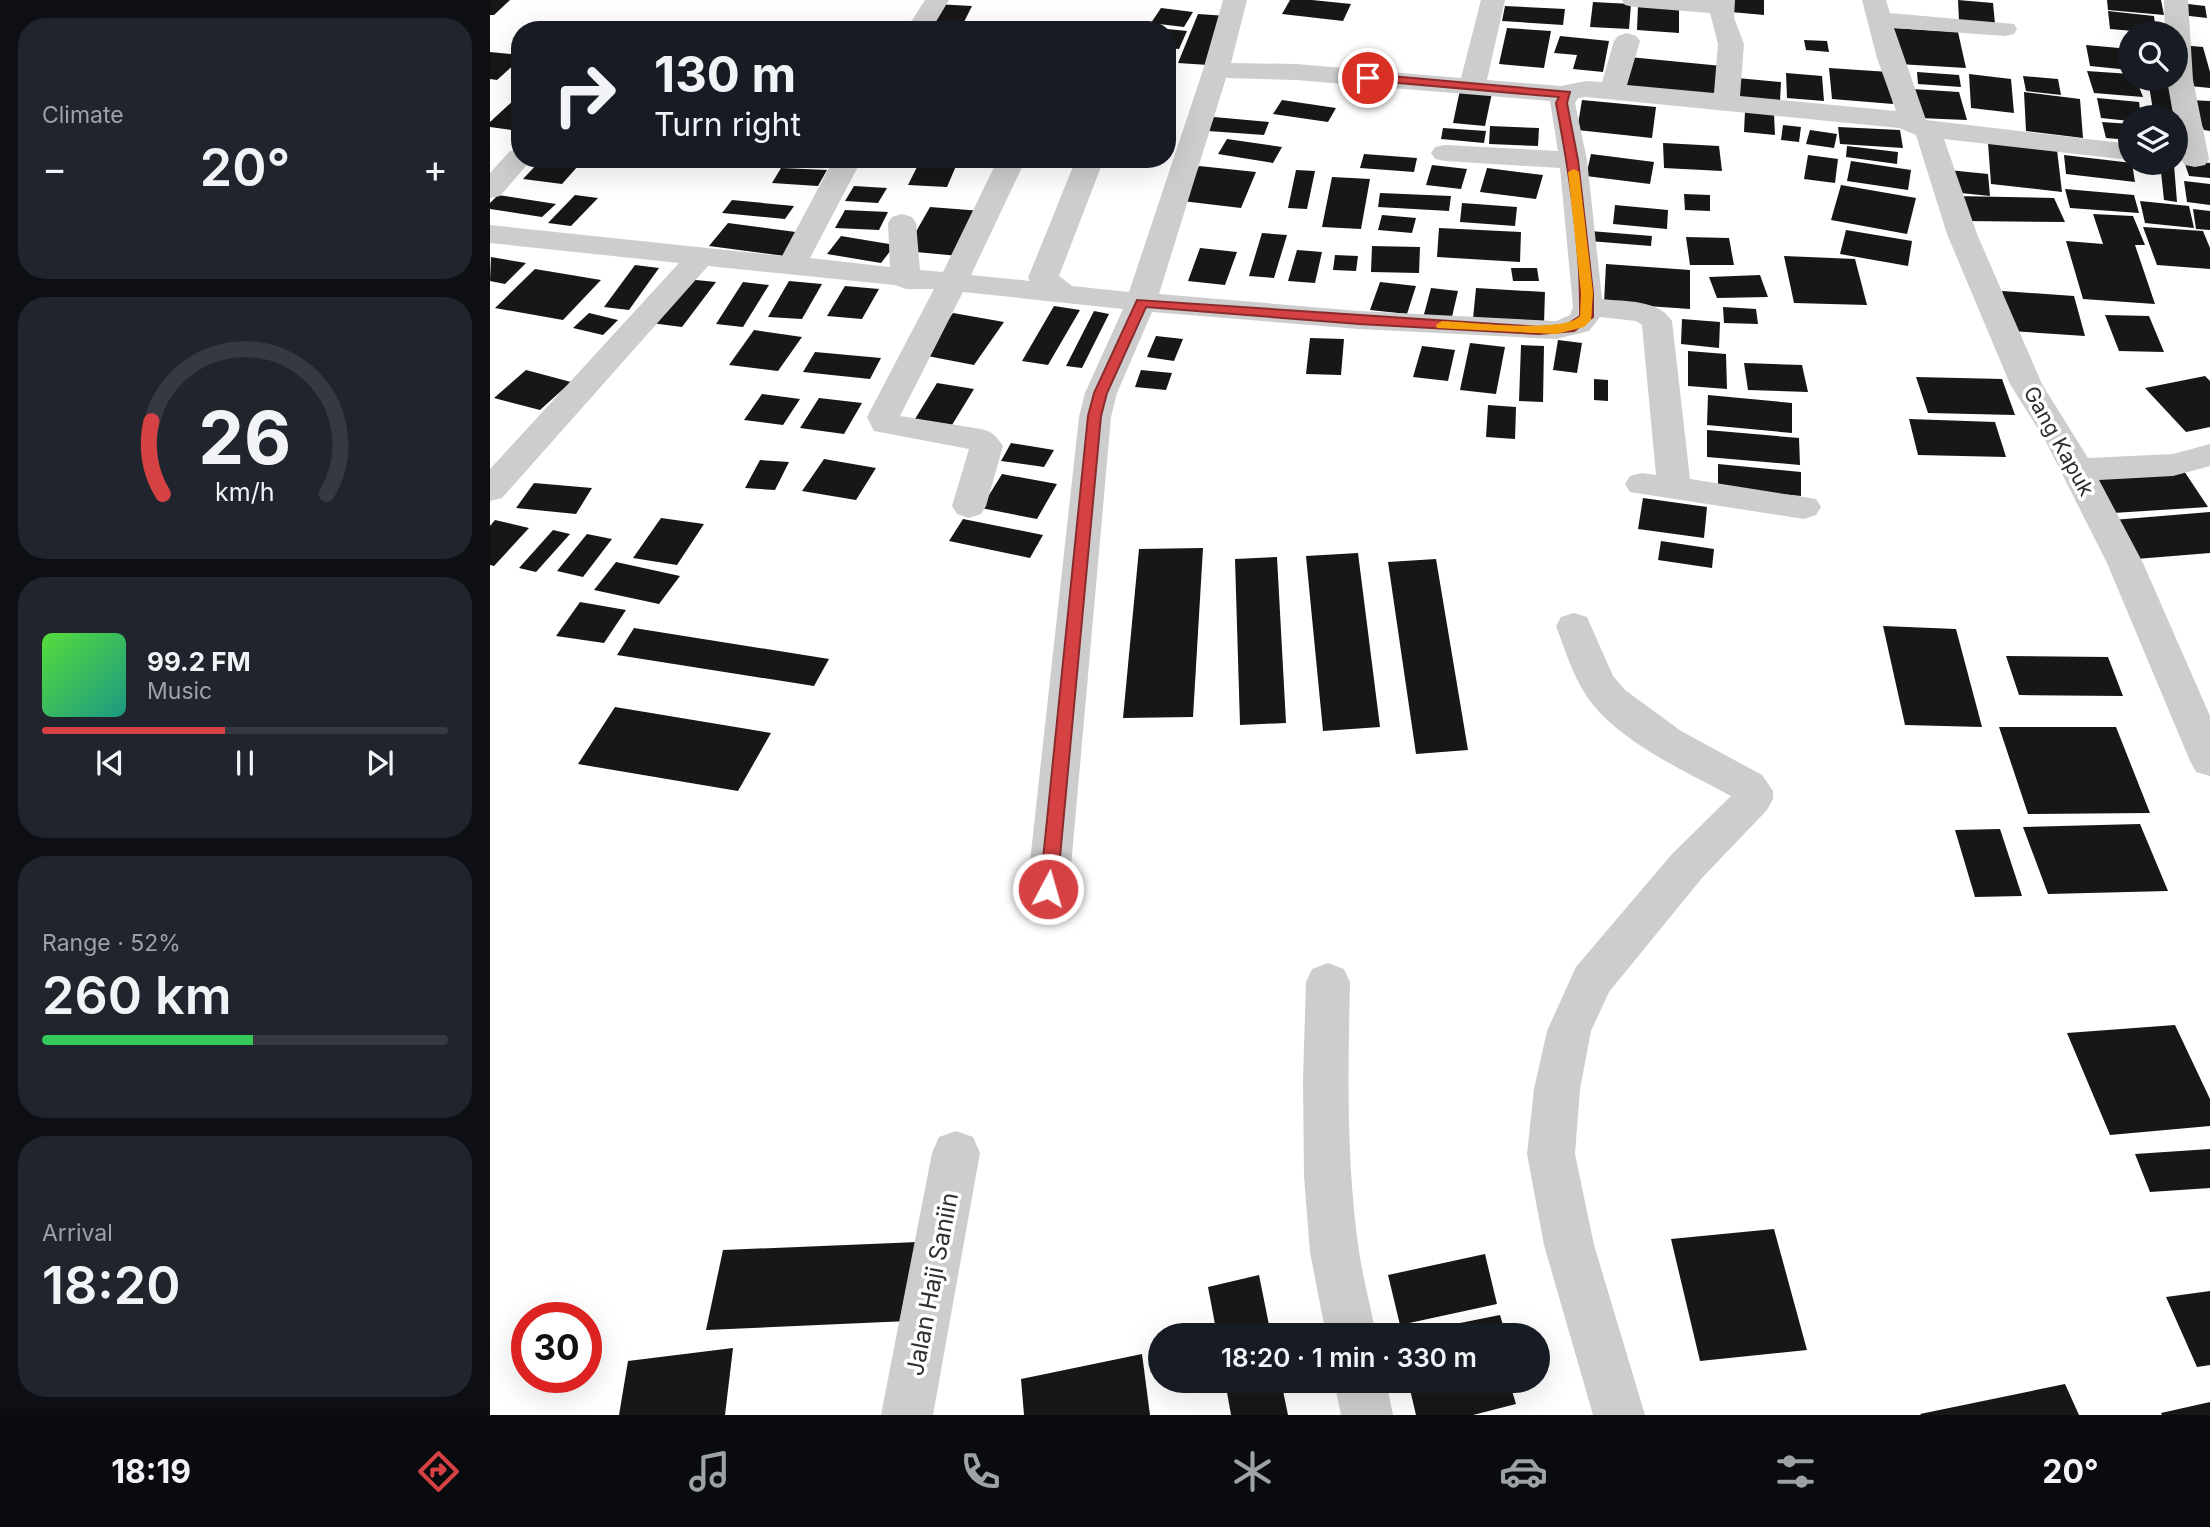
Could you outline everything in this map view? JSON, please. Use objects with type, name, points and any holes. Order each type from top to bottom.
[{"type":"street","points":[[924,21],[937,0]]},
{"type":"street","points":[[1048,889],[1095,416],[1101,393],[1141,302],[1216,70],[1235,0]]},
{"type":"street","points":[[1472,86],[1493,0]]},
{"type":"street","points":[[1634,0],[1723,3],[1722,18],[1731,44],[1726,103]]},
{"type":"street","points":[[2176,0],[2180,80],[2193,158]]},
{"type":"street","points":[[1877,10],[2005,29]]},
{"type":"street","name":"Gang Kapuk","points":[[1877,10],[1890,58],[1919,126],[1929,134],[1962,234],[2026,384],[2062,440],[2125,563],[2210,761]]},
{"type":"street","points":[[1612,91],[1627,41]]},
{"type":"street","points":[[1216,70],[1296,72],[1566,94],[1579,89],[1612,91],[1878,115],[1919,126],[2118,151]]},
{"type":"street","points":[[490,234],[1141,302],[1359,320],[1556,330],[1580,324],[1587,317],[1588,307],[1573,160],[1562,103],[1566,94]]},
{"type":"street","points":[[1445,153],[1573,160]]},
{"type":"street","points":[[490,190],[511,168]]},
{"type":"street","points":[[791,266],[843,168]]},
{"type":"street","points":[[969,506],[986,446],[981,440],[886,425],[883,417],[952,284],[1008,168]]},
{"type":"street","points":[[1064,294],[1043,278],[1086,168]]},
{"type":"street","points":[[902,223],[906,279]]},
{"type":"street","points":[[490,491],[702,255]]},
{"type":"street","points":[[1588,307],[1644,313],[1657,321],[1658,486],[1804,506]]},
{"type":"street","points":[[2077,470],[2173,465],[2210,455]]},
{"type":"street","points":[[1574,626],[1600,687],[1622,709],[1753,791],[1753,799],[1687,866],[1592,980],[1569,1031],[1557,1089],[1551,1154],[1569,1245],[1619,1415]]},
{"type":"street","points":[[1328,982],[1326,1162],[1333,1243],[1349,1323]]},
{"type":"street","name":"Jalan Haji Saniin","points":[[907,1415],[956,1153]]},
{"type":"street","points":[[1362,1393],[1367,1415]]},
{"type":"building","points":[[490,0],[510,0],[494,15],[490,15]]},
{"type":"building","points":[[1290,0],[1351,4],[1343,21],[1282,14]]},
{"type":"building","points":[[1732,0],[1764,0],[1764,15],[1731,12]]},
{"type":"building","points":[[1958,0],[1993,3],[1995,24],[1959,21]]},
{"type":"building","points":[[2107,0],[2161,0],[2164,15],[2108,10]]},
{"type":"building","points":[[1593,2],[1631,4],[1629,29],[1590,27]]},
{"type":"building","points":[[2180,3],[2205,6],[2207,18],[2181,15]]},
{"type":"building","points":[[935,4],[972,6],[964,21],[926,21]]},
{"type":"building","points":[[1638,5],[1679,7],[1679,33],[1637,30]]},
{"type":"building","points":[[1505,6],[1565,9],[1563,25],[1502,21]]},
{"type":"building","points":[[1161,8],[1193,12],[1184,27],[1176,26],[1176,21],[1152,21]]},
{"type":"building","points":[[2108,11],[2154,16],[2155,21],[2118,21],[2118,30],[2110,29]]},
{"type":"building","points":[[1198,14],[1227,16],[1208,65],[1178,63]]},
{"type":"building","points":[[1507,28],[1551,31],[1544,68],[1499,64]]},
{"type":"building","points":[[1892,28],[1958,32],[1966,68],[1898,64]]},
{"type":"building","points":[[1176,30],[1187,31],[1179,49],[1176,49]]},
{"type":"building","points":[[1560,36],[1609,41],[1603,72],[1573,69],[1577,55],[1554,53]]},
{"type":"building","points":[[1804,40],[1827,41],[1829,52],[1806,50]]},
{"type":"building","points":[[2086,45],[2118,48],[2118,69],[2090,66]]},
{"type":"building","points":[[2188,46],[2203,47],[2210,72],[2210,88],[2190,86]]},
{"type":"building","points":[[490,52],[511,54],[511,67],[497,80],[490,79]]},
{"type":"building","points":[[1629,57],[1722,66],[1719,96],[1623,86]]},
{"type":"building","points":[[1829,68],[1889,72],[1893,104],[1832,99]]},
{"type":"building","points":[[2087,71],[2118,73],[2118,91],[2141,91],[2143,97],[2094,93]]},
{"type":"building","points":[[1917,72],[1959,75],[1961,87],[1918,84]]},
{"type":"building","points":[[1786,73],[1822,76],[1824,101],[1787,98]]},
{"type":"building","points":[[1969,74],[2011,79],[2014,113],[1971,108]]},
{"type":"building","points":[[2023,76],[2058,79],[2061,95],[2026,91]]},
{"type":"building","points":[[1737,78],[1781,82],[1780,101],[1737,98]]},
{"type":"building","points":[[1912,89],[1959,92],[1967,120],[1919,118]]},
{"type":"building","points":[[1460,90],[1492,93],[1485,126],[1453,123]]},
{"type":"building","points":[[2150,91],[2171,91],[2174,105],[2152,105]]},
{"type":"building","points":[[2024,92],[2080,99],[2083,138],[2026,131]]},
{"type":"building","points":[[2097,98],[2139,102],[2139,105],[2118,105],[2118,120],[2101,118]]},
{"type":"building","points":[[1282,100],[1336,108],[1328,122],[1273,114]]},
{"type":"building","points":[[1582,100],[1656,107],[1652,138],[1577,130]]},
{"type":"building","points":[[2189,100],[2210,101],[2210,131],[2204,130]]},
{"type":"building","points":[[511,103],[511,130],[490,127],[490,122]]},
{"type":"building","points":[[1745,111],[1774,114],[1775,135],[1744,132]]},
{"type":"building","points":[[1214,117],[1269,122],[1264,135],[1208,131]]},
{"type":"building","points":[[2102,122],[2118,123],[2118,139],[2106,138]]},
{"type":"building","points":[[1783,125],[1801,127],[1799,142],[1781,140]]},
{"type":"building","points":[[1490,126],[1539,128],[1538,146],[1489,144]]},
{"type":"building","points":[[1838,127],[1900,130],[1903,148],[1840,144]]},
{"type":"building","points":[[1443,128],[1486,131],[1484,143],[1441,139]]},
{"type":"building","points":[[1810,130],[1837,134],[1834,148],[1806,144]]},
{"type":"building","points":[[1227,139],[1282,147],[1273,163],[1218,154]]},
{"type":"building","points":[[1663,143],[1719,146],[1722,171],[1664,168]]},
{"type":"building","points":[[1988,143],[2057,150],[2062,192],[1991,184]]},
{"type":"building","points":[[1847,146],[1898,152],[1897,164],[1846,157]]},
{"type":"building","points":[[1364,154],[1417,158],[1414,172],[1360,168]]},
{"type":"building","points":[[1591,154],[1654,162],[1650,184],[1586,176]]},
{"type":"building","points":[[1808,155],[1838,159],[1835,183],[1804,179]]},
{"type":"building","points":[[2064,155],[2118,161],[2118,175],[2134,175],[2135,182],[2066,174]]},
{"type":"building","points":[[1851,161],[1911,170],[1908,190],[1847,181]]},
{"type":"building","points":[[2188,161],[2210,163],[2210,178],[2189,176]]},
{"type":"building","points":[[1432,165],[1467,169],[1461,189],[1426,185]]},
{"type":"building","points":[[1199,166],[1256,172],[1241,208],[1182,201]]},
{"type":"building","points":[[533,168],[576,168],[562,184],[523,179]]},
{"type":"building","points":[[781,168],[827,170],[818,186],[772,183]]},
{"type":"building","points":[[916,168],[955,168],[947,187],[908,185]]},
{"type":"building","points":[[1487,168],[1543,175],[1536,199],[1480,192]]},
{"type":"building","points":[[1296,170],[1315,171],[1307,209],[1288,208]]},
{"type":"building","points":[[1948,170],[1988,174],[1990,196],[1951,192]]},
{"type":"building","points":[[2161,175],[2175,175],[2177,202],[2164,200]]},
{"type":"building","points":[[1332,177],[1370,179],[1361,229],[1322,227]]},
{"type":"building","points":[[2184,181],[2210,184],[2210,205],[2187,202]]},
{"type":"building","points":[[1841,185],[1916,198],[1907,234],[1831,220]]},
{"type":"building","points":[[854,186],[887,188],[878,203],[845,201]]},
{"type":"building","points":[[2065,189],[2134,195],[2139,213],[2070,208]]},
{"type":"building","points":[[1380,193],[1451,196],[1449,211],[1378,207]]},
{"type":"building","points":[[1684,194],[1710,195],[1710,211],[1685,210]]},
{"type":"building","points":[[498,195],[556,204],[542,217],[490,209],[490,203]]},
{"type":"building","points":[[575,195],[598,198],[571,226],[548,223]]},
{"type":"building","points":[[1954,196],[2054,198],[2065,222],[1963,221]]},
{"type":"building","points":[[732,200],[794,206],[785,219],[722,213]]},
{"type":"building","points":[[2140,201],[2189,206],[2194,228],[2145,223]]},
{"type":"building","points":[[1462,203],[1517,207],[1515,226],[1460,222]]},
{"type":"building","points":[[1615,205],[1668,210],[1667,229],[1613,224]]},
{"type":"building","points":[[930,207],[982,211],[959,256],[905,251]]},
{"type":"building","points":[[2193,209],[2210,211],[2210,230],[2196,229]]},
{"type":"building","points":[[845,210],[888,212],[879,230],[835,228]]},
{"type":"building","points":[[2093,214],[2133,216],[2145,245],[2135,245],[2155,304],[2083,299],[2066,241],[2103,244]]},
{"type":"building","points":[[1382,215],[1416,218],[1412,233],[1378,230]]},
{"type":"building","points":[[728,223],[803,233],[785,256],[709,246]]},
{"type":"building","points":[[2143,227],[2203,231],[2210,248],[2210,269],[2157,265]]},
{"type":"building","points":[[1439,228],[1521,232],[1520,262],[1437,257]]},
{"type":"building","points":[[1846,230],[1912,241],[1908,266],[1840,254]]},
{"type":"building","points":[[1590,231],[1652,236],[1651,246],[1589,241]]},
{"type":"building","points":[[1262,233],[1287,235],[1274,278],[1249,276]]},
{"type":"building","points":[[841,236],[895,245],[881,263],[827,254]]},
{"type":"building","points":[[1686,237],[1729,238],[1734,265],[1690,265]]},
{"type":"building","points":[[1372,246],[1420,247],[1419,273],[1371,272]]},
{"type":"building","points":[[1200,248],[1237,252],[1225,285],[1188,281]]},
{"type":"building","points":[[1297,250],[1322,252],[1315,283],[1288,281]]},
{"type":"building","points":[[1335,255],[1358,256],[1356,271],[1333,270]]},
{"type":"building","points":[[1784,256],[1855,259],[1867,305],[1794,303]]},
{"type":"building","points":[[491,257],[526,263],[505,284],[490,281]]},
{"type":"building","points":[[1606,264],[1690,270],[1690,309],[1604,303]]},
{"type":"building","points":[[635,265],[659,268],[629,310],[604,307]]},
{"type":"building","points":[[1511,268],[1537,268],[1539,281],[1513,281]]},
{"type":"building","points":[[535,269],[601,280],[563,320],[495,308]]},
{"type":"building","points":[[1760,275],[1768,297],[1717,298],[1709,277]]},
{"type":"building","points":[[686,279],[716,282],[682,327],[651,323]]},
{"type":"building","points":[[789,281],[822,284],[802,319],[768,317]]},
{"type":"building","points":[[743,282],[769,285],[743,327],[716,324]]},
{"type":"building","points":[[1380,282],[1416,286],[1407,314],[1370,310]]},
{"type":"building","points":[[845,286],[879,289],[862,319],[827,316]]},
{"type":"building","points":[[1431,288],[1458,291],[1451,321],[1423,318]]},
{"type":"building","points":[[1476,288],[1545,292],[1544,323],[1473,319]]},
{"type":"building","points":[[2002,291],[2074,296],[2085,336],[2011,331]]},
{"type":"building","points":[[1054,306],[1080,310],[1048,365],[1022,361]]},
{"type":"building","points":[[1723,307],[1756,309],[1758,324],[1724,323]]},
{"type":"building","points":[[1094,311],[1109,314],[1082,368],[1066,366]]},
{"type":"building","points":[[589,313],[618,320],[603,335],[573,328]]},
{"type":"building","points":[[953,313],[1004,322],[974,365],[922,355]]},
{"type":"building","points":[[2105,315],[2149,316],[2164,352],[2119,351]]},
{"type":"building","points":[[1682,319],[1720,322],[1719,348],[1681,344]]},
{"type":"building","points":[[754,330],[802,337],[778,371],[729,365]]},
{"type":"building","points":[[1156,336],[1183,339],[1174,361],[1147,357]]},
{"type":"building","points":[[1310,338],[1344,339],[1341,375],[1306,374]]},
{"type":"building","points":[[1558,340],[1582,343],[1577,373],[1553,370]]},
{"type":"building","points":[[1470,343],[1505,347],[1496,394],[1460,390]]},
{"type":"building","points":[[1521,345],[1544,346],[1543,402],[1519,401]]},
{"type":"building","points":[[1422,346],[1455,350],[1448,381],[1413,377]]},
{"type":"building","points":[[1688,351],[1726,354],[1727,389],[1688,386]]},
{"type":"building","points":[[815,352],[881,358],[870,379],[803,372]]},
{"type":"building","points":[[1744,363],[1802,365],[1808,392],[1748,390]]},
{"type":"building","points":[[526,370],[571,382],[540,410],[494,398]]},
{"type":"building","points":[[1141,370],[1172,373],[1166,390],[1135,387]]},
{"type":"building","points":[[2205,376],[2210,381],[2210,427],[2186,432],[2145,388]]},
{"type":"building","points":[[1916,377],[2002,379],[2015,415],[1928,413]]},
{"type":"building","points":[[1594,379],[1608,380],[1608,401],[1594,400]]},
{"type":"building","points":[[937,383],[974,389],[952,425],[915,419]]},
{"type":"building","points":[[762,394],[800,399],[783,425],[744,420]]},
{"type":"building","points":[[1708,395],[1792,403],[1792,433],[1707,425]]},
{"type":"building","points":[[819,398],[862,403],[844,434],[800,428]]},
{"type":"building","points":[[1488,405],[1516,407],[1515,439],[1486,437]]},
{"type":"building","points":[[1909,419],[1995,422],[2006,457],[1918,455]]},
{"type":"building","points":[[1707,430],[1799,438],[1800,465],[1707,457]]},
{"type":"building","points":[[1011,443],[1054,450],[1044,467],[1001,461]]},
{"type":"building","points":[[824,459],[876,468],[856,500],[802,491]]},
{"type":"building","points":[[760,460],[789,462],[775,490],[745,488]]},
{"type":"building","points":[[1718,464],[1801,472],[1801,496],[1718,488]]},
{"type":"building","points":[[2184,471],[2208,507],[2113,513],[2092,477]]},
{"type":"building","points":[[1002,474],[1057,484],[1037,519],[981,508]]},
{"type":"building","points":[[534,483],[592,488],[576,514],[516,508]]},
{"type":"building","points":[[1643,498],[1707,507],[1704,538],[1638,529]]},
{"type":"building","points":[[2210,512],[2210,553],[2136,559],[2113,520]]},
{"type":"building","points":[[661,518],[704,524],[677,565],[633,558]]},
{"type":"building","points":[[963,519],[1043,535],[1030,558],[949,541]]},
{"type":"building","points":[[495,520],[529,528],[494,566],[490,565],[490,526]]},
{"type":"building","points":[[553,530],[570,534],[536,572],[519,568]]},
{"type":"building","points":[[587,534],[612,539],[583,577],[557,571]]},
{"type":"building","points":[[1661,541],[1714,549],[1712,568],[1658,560]]},
{"type":"building","points":[[1203,548],[1193,717],[1123,718],[1139,549]]},
{"type":"building","points":[[1358,553],[1380,727],[1323,731],[1306,556]]},
{"type":"building","points":[[1277,557],[1286,723],[1240,725],[1235,559]]},
{"type":"building","points":[[1436,559],[1468,750],[1416,754],[1388,562]]},
{"type":"building","points":[[616,562],[680,576],[659,604],[594,590]]},
{"type":"building","points":[[580,602],[626,610],[604,643],[556,636]]},
{"type":"building","points":[[1883,626],[1956,629],[1982,727],[1905,725]]},
{"type":"building","points":[[634,628],[829,659],[814,686],[617,655]]},
{"type":"building","points":[[2006,656],[2108,657],[2123,696],[2019,695]]},
{"type":"building","points":[[615,707],[771,733],[738,791],[578,764]]},
{"type":"building","points":[[1999,727],[2116,727],[2150,813],[2028,814]]},
{"type":"building","points":[[2140,824],[2168,891],[2048,894],[2023,827]]},
{"type":"building","points":[[2000,829],[2022,896],[1975,897],[1955,830]]},
{"type":"building","points":[[2175,1025],[2210,1099],[2210,1126],[2110,1135],[2067,1033]]},
{"type":"building","points":[[2210,1149],[2210,1188],[2150,1192],[2135,1154]]},
{"type":"building","points":[[1774,1229],[1807,1350],[1700,1361],[1671,1239]]},
{"type":"building","points":[[918,1242],[908,1321],[706,1330],[723,1250]]},
{"type":"building","points":[[1485,1254],[1497,1304],[1400,1323],[1388,1275]]},
{"type":"building","points":[[1259,1275],[1269,1323],[1215,1323],[1208,1287]]},
{"type":"building","points":[[2210,1291],[2210,1365],[2197,1367],[2166,1297]]},
{"type":"building","points":[[1500,1315],[1502,1323],[1460,1323]]},
{"type":"building","points":[[733,1348],[725,1415],[619,1415],[628,1361]]},
{"type":"building","points":[[1142,1354],[1150,1415],[1024,1415],[1021,1379]]},
{"type":"building","points":[[2065,1384],[2079,1415],[1920,1414]]},
{"type":"building","points":[[1227,1393],[1283,1393],[1288,1415],[1231,1415]]},
{"type":"building","points":[[1411,1393],[1513,1393],[1516,1404],[1473,1415],[1416,1415]]},
{"type":"building","points":[[2210,1402],[2210,1415],[2161,1413]]},
{"type":"slow traffic","points":[[1442,325],[1539,331],[1569,328],[1580,324],[1587,317],[1587,293],[1574,172]]},
{"type":"route","points":[[1048,889],[1095,416],[1101,393],[1141,302],[1359,320],[1539,331],[1569,328],[1580,324],[1587,317],[1587,293],[1573,160],[1562,103],[1566,94],[1368,78]]}]
